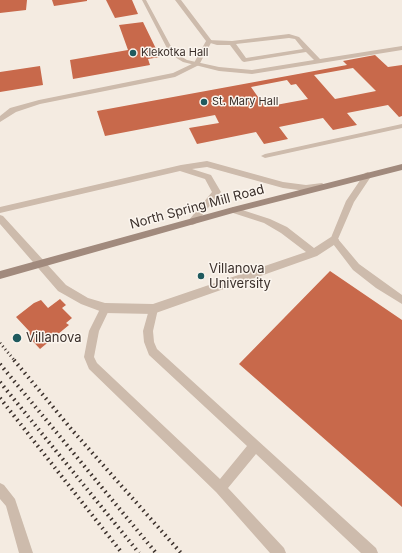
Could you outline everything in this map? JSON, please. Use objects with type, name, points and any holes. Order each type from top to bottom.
[{"type":"main road","name":"North Spring Mill Road","points":[[0,275],[233,210],[402,167]]},
{"type":"street","points":[[0,120],[13,110],[39,102],[175,75],[197,64],[209,41],[178,0]]},
{"type":"street","points":[[0,210],[181,168],[207,164],[282,185],[306,188],[326,186]]},
{"type":"street","points":[[181,168],[208,177],[217,192],[192,222]]},
{"type":"street","points":[[233,210],[267,221],[284,230],[314,253]]},
{"type":"street","points":[[0,218],[62,288],[85,301],[105,308],[153,309],[314,253],[334,240]]},
{"type":"lane","points":[[144,0],[172,52],[185,61],[219,69],[252,72],[402,48]]},
{"type":"lane","points":[[209,41],[217,43],[232,43],[289,36],[297,38],[319,62]]},
{"type":"lane","points":[[232,43],[244,60],[307,50]]},
{"type":"lane","points":[[265,156],[402,126]]},
{"type":"lane","points":[[368,175],[350,201],[334,240],[356,267],[379,285],[402,300]]},
{"type":"lane","points":[[105,308],[94,331],[89,357],[93,366],[220,488],[279,553]]},
{"type":"lane","points":[[153,309],[148,331],[149,342],[153,352],[371,553]]},
{"type":"lane","points":[[220,488],[255,446]]},
{"type":"lane","points":[[0,489],[11,503],[23,550]]},
{"type":"building","points":[[0,0],[27,0],[26,10],[0,13]]},
{"type":"building","points":[[52,0],[87,0],[87,1],[54,6]]},
{"type":"building","points":[[106,0],[132,0],[138,14],[115,18]]},
{"type":"building","name":"Klekotka Hall","points":[[143,22],[160,57],[148,59],[150,65],[73,79],[70,60],[128,50],[119,25]]},
{"type":"building","name":"St. Mary Hall","points":[[375,55],[388,67],[402,65],[402,116],[399,117],[388,105],[347,113],[357,125],[333,130],[323,118],[279,127],[288,139],[264,144],[256,132],[197,144],[189,128],[219,123],[215,115],[105,136],[97,111],[347,65],[343,61]],"holes":[[[353,68],[376,91],[335,99],[314,75]],[[287,80],[291,85],[296,84],[308,99],[265,107],[251,87]]]},
{"type":"building","points":[[40,66],[43,85],[0,92],[0,72]]},
{"type":"building","points":[[330,271],[402,320],[402,507],[239,364]]},
{"type":"building","points":[[60,299],[66,305],[62,308],[72,318],[66,323],[69,325],[40,349],[27,335],[30,332],[16,317],[34,303],[41,300],[48,308]]},
{"type":"railway","points":[[0,343],[15,361]]},
{"type":"railway","points":[[14,360],[72,430],[181,553]]},
{"type":"railway","points":[[0,364],[156,553]]},
{"type":"railway","points":[[0,382],[139,553]]},
{"type":"railway","points":[[0,398],[122,553]]},
{"type":"place","name":"Klekotka Hall","points":[[133,53]]},
{"type":"place","name":"St. Mary Hall","points":[[204,102]]},
{"type":"place","name":"Villanova University","points":[[201,276]]},
{"type":"place","name":"Villanova","points":[[17,338]]}]
